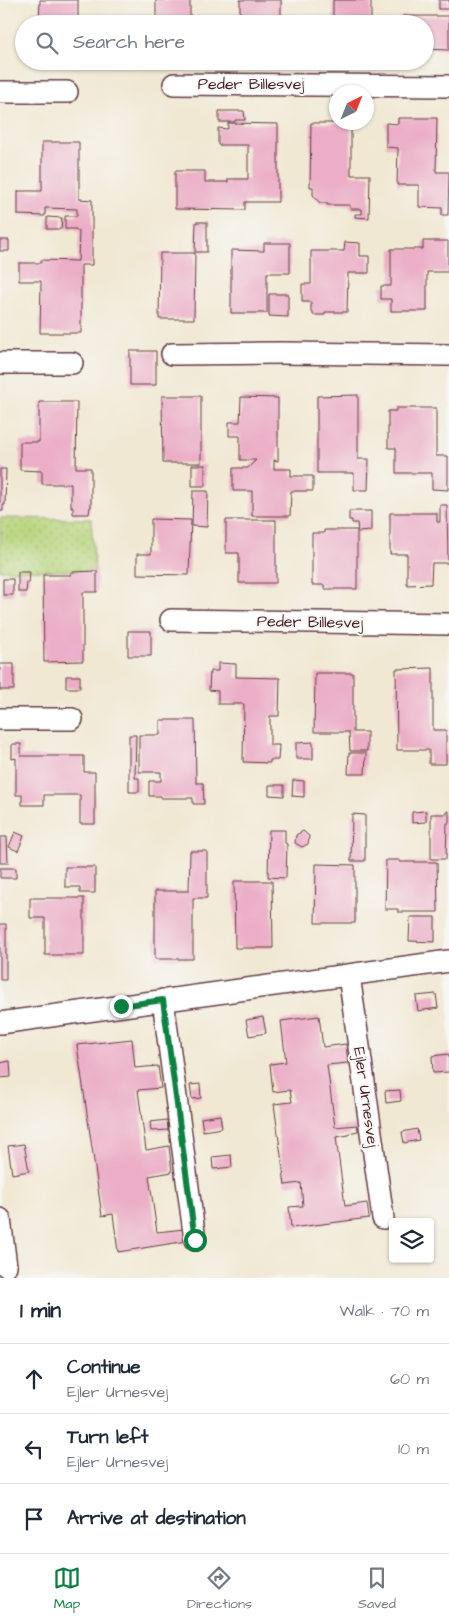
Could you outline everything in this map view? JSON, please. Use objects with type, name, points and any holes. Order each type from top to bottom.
[{"type":"street","name":"Peder Billesvej","points":[[174,84],[449,86]]},
{"type":"street","points":[[0,92],[66,92]]},
{"type":"street","points":[[172,354],[449,355]]},
{"type":"street","points":[[0,363],[72,363]]},
{"type":"street","name":"Peder Billesvej","points":[[171,620],[449,624]]},
{"type":"street","points":[[0,719],[72,719]]},
{"type":"street","points":[[0,1023],[449,961]]},
{"type":"street","name":"Ejler Urnesvej","points":[[349,975],[383,1218]]},
{"type":"street","points":[[163,1000],[195,1240]]},
{"type":"street","points":[[0,1219],[6,1266]]},
{"type":"green space","points":[[0,518],[91,519],[95,571],[0,570]]},
{"type":"building","points":[[40,0],[78,0],[78,15],[39,15]]},
{"type":"building","points":[[156,0],[190,0],[190,15],[156,15]]},
{"type":"building","points":[[240,0],[281,0],[281,15],[240,15]]},
{"type":"building","points":[[333,0],[371,0],[371,15],[333,15]]},
{"type":"building","points":[[439,0],[449,0],[449,9],[439,9]]},
{"type":"building","points":[[434,16],[449,16],[449,50],[434,49]]},
{"type":"building","points":[[219,111],[244,111],[245,120],[219,122]]},
{"type":"building","points":[[398,118],[437,118],[436,172],[449,172],[448,215],[442,215],[442,208],[419,207],[419,185],[397,185],[398,148],[386,147],[386,123],[398,124]]},
{"type":"building","points":[[228,123],[278,124],[278,202],[245,202],[245,210],[175,209],[175,171],[205,171],[205,182],[228,182],[228,179],[248,179],[248,145],[218,145],[218,128],[228,129]]},
{"type":"building","points":[[311,123],[329,123],[329,130],[351,130],[351,175],[370,175],[369,218],[355,217],[355,214],[362,214],[362,209],[350,209],[350,205],[327,205],[327,203],[320,203],[313,195],[313,187],[310,187]]},
{"type":"building","points":[[42,142],[79,142],[79,199],[92,200],[92,265],[81,265],[81,333],[40,333],[41,281],[19,281],[19,263],[41,263],[41,260],[78,261],[79,231],[76,231],[76,229],[65,229],[65,216],[77,216],[77,209],[45,208],[45,216],[18,215],[18,191],[42,191]]},
{"type":"building","points":[[47,217],[62,218],[61,229],[47,229]]},
{"type":"building","points":[[196,222],[207,222],[207,252],[195,252]]},
{"type":"building","points":[[0,240],[9,240],[9,251],[0,251]]},
{"type":"building","points":[[423,241],[448,241],[448,272],[427,272],[427,311],[391,311],[391,299],[381,299],[381,286],[391,286],[391,249],[423,249]]},
{"type":"building","points":[[345,242],[360,243],[360,256],[369,256],[369,273],[348,273],[347,312],[325,312],[325,315],[313,315],[313,312],[311,312],[311,302],[302,302],[302,284],[311,284],[311,251],[344,251]]},
{"type":"building","points":[[264,243],[290,243],[290,273],[267,273],[267,313],[231,313],[231,250],[264,251]]},
{"type":"building","points":[[160,253],[195,253],[194,319],[159,319]]},
{"type":"building","points":[[269,294],[288,294],[288,317],[269,316]]},
{"type":"building","points":[[130,351],[156,351],[156,385],[130,385]]},
{"type":"building","points":[[358,395],[358,459],[369,459],[368,490],[354,490],[354,473],[317,473],[317,396]]},
{"type":"building","points":[[162,396],[201,396],[201,463],[163,463]]},
{"type":"building","points":[[241,397],[278,398],[278,461],[274,460],[274,469],[291,469],[291,476],[313,476],[313,491],[291,491],[290,516],[252,516],[252,491],[233,491],[233,468],[248,468],[256,460],[240,460],[240,436],[229,436],[229,422],[240,422]]},
{"type":"building","points":[[39,402],[77,402],[76,468],[91,468],[91,507],[89,514],[73,514],[73,507],[71,507],[71,484],[42,484],[42,471],[20,470],[20,442],[39,442]]},
{"type":"building","points":[[396,408],[436,408],[436,456],[448,456],[448,490],[432,489],[432,473],[396,473],[396,448],[388,448],[388,411],[396,411]]},
{"type":"building","points":[[192,465],[205,465],[205,486],[192,486]]},
{"type":"building","points":[[0,469],[6,469],[5,505],[3,505],[3,511],[0,511]]},
{"type":"building","points":[[193,491],[208,491],[207,527],[192,526]]},
{"type":"building","points":[[440,505],[447,505],[448,563],[432,563],[431,584],[407,585],[407,554],[390,554],[390,513],[437,513],[437,522],[440,522]]},
{"type":"building","points":[[349,511],[371,511],[371,531],[358,532],[357,523],[352,523],[352,520],[349,520]]},
{"type":"building","points":[[151,519],[191,520],[189,575],[137,574],[137,554],[151,554]]},
{"type":"building","points":[[226,520],[276,520],[276,583],[239,583],[239,553],[226,553]]},
{"type":"building","points":[[324,530],[357,530],[357,589],[325,589],[324,585],[312,585],[312,533],[324,533]]},
{"type":"building","points":[[97,571],[97,592],[83,592],[83,661],[44,662],[43,575],[71,575],[71,572]]},
{"type":"building","points":[[18,572],[30,572],[26,592],[18,592]]},
{"type":"building","points":[[3,579],[13,579],[13,595],[3,595]]},
{"type":"building","points":[[128,631],[151,631],[151,656],[128,656]]},
{"type":"building","points":[[218,663],[236,664],[236,677],[280,678],[279,716],[270,716],[270,745],[279,745],[278,760],[270,760],[270,763],[243,762],[244,704],[218,704],[218,691],[209,690],[210,671],[218,671]]},
{"type":"building","points":[[0,664],[14,664],[14,690],[0,690]]},
{"type":"building","points":[[433,668],[433,730],[446,730],[446,764],[429,764],[429,750],[397,750],[396,669]]},
{"type":"building","points":[[315,673],[353,673],[353,732],[367,732],[367,751],[350,751],[349,732],[314,732]]},
{"type":"building","points":[[66,676],[80,676],[80,688],[66,688]]},
{"type":"building","points":[[160,720],[195,720],[196,783],[203,783],[204,804],[193,804],[193,798],[149,796],[149,781],[161,781],[161,772],[139,772],[139,735],[160,735]]},
{"type":"building","points":[[129,735],[136,735],[135,778],[139,778],[139,792],[129,792]]},
{"type":"building","points":[[313,742],[313,759],[296,759],[296,743]]},
{"type":"building","points":[[12,744],[21,744],[21,756],[84,756],[84,772],[95,772],[95,824],[80,824],[80,795],[44,795],[44,805],[22,805],[22,795],[16,795],[16,758],[12,759]]},
{"type":"building","points":[[349,753],[366,753],[365,774],[348,774]]},
{"type":"building","points":[[293,780],[304,781],[304,797],[292,796]]},
{"type":"building","points":[[269,785],[284,785],[284,796],[269,795]]},
{"type":"building","points":[[426,811],[426,822],[412,823],[412,812]]},
{"type":"building","points":[[447,811],[449,811],[449,823],[447,823],[446,859],[431,859],[431,814],[447,814]]},
{"type":"building","points":[[352,814],[365,815],[365,861],[351,861]]},
{"type":"building","points":[[269,830],[285,830],[285,843],[287,844],[286,878],[268,877]]},
{"type":"building","points":[[303,831],[309,836],[308,844],[302,847],[295,843],[296,835]]},
{"type":"building","points":[[15,832],[24,836],[18,851],[9,847]]},
{"type":"building","points":[[0,837],[7,837],[8,863],[0,863]]},
{"type":"building","points":[[190,851],[207,851],[207,898],[193,898],[193,959],[155,959],[155,891],[189,891]]},
{"type":"building","points":[[386,860],[437,862],[438,912],[398,912],[398,909],[385,909]]},
{"type":"building","points":[[316,864],[355,865],[355,923],[315,923]]},
{"type":"building","points":[[65,867],[95,867],[95,893],[80,893],[80,887],[65,887]]},
{"type":"building","points":[[0,868],[16,868],[16,878],[0,878]]},
{"type":"building","points":[[234,881],[272,881],[273,948],[235,948]]},
{"type":"building","points":[[30,898],[84,898],[84,955],[45,955],[45,918],[30,918]]},
{"type":"building","points":[[410,917],[435,917],[435,942],[409,941]]},
{"type":"building","points":[[0,924],[6,924],[6,980],[0,980]]},
{"type":"building","points":[[436,994],[438,1008],[418,1011],[416,996]]},
{"type":"building","points":[[319,1016],[323,1047],[346,1044],[348,1063],[327,1065],[335,1127],[357,1125],[358,1131],[336,1137],[345,1206],[367,1203],[369,1218],[291,1228],[289,1207],[303,1206],[301,1183],[285,1185],[274,1104],[292,1102],[290,1090],[273,1092],[270,1064],[286,1062],[281,1021]]},
{"type":"building","points":[[263,1017],[266,1033],[249,1036],[246,1020]]},
{"type":"building","points":[[132,1039],[135,1068],[158,1066],[161,1088],[138,1090],[146,1150],[169,1146],[172,1172],[149,1176],[157,1232],[184,1229],[187,1241],[118,1252],[113,1214],[102,1216],[77,1045]]},
{"type":"building","points":[[449,1054],[449,1072],[433,1073],[432,1056]]},
{"type":"building","points":[[10,1061],[11,1077],[0,1078],[0,1063]]},
{"type":"building","points":[[200,1084],[201,1098],[192,1099],[190,1085]]},
{"type":"building","points":[[400,1090],[401,1101],[386,1103],[385,1091]]},
{"type":"building","points":[[220,1115],[222,1128],[203,1131],[201,1118]]},
{"type":"building","points":[[167,1120],[168,1130],[151,1131],[150,1122]]},
{"type":"building","points":[[417,1129],[419,1140],[404,1143],[402,1132]]},
{"type":"building","points":[[24,1144],[29,1171],[12,1174],[8,1146]]},
{"type":"building","points":[[231,1155],[232,1167],[213,1169],[212,1157]]},
{"type":"route","points":[[121,1006],[163,1000],[195,1240]]}]
